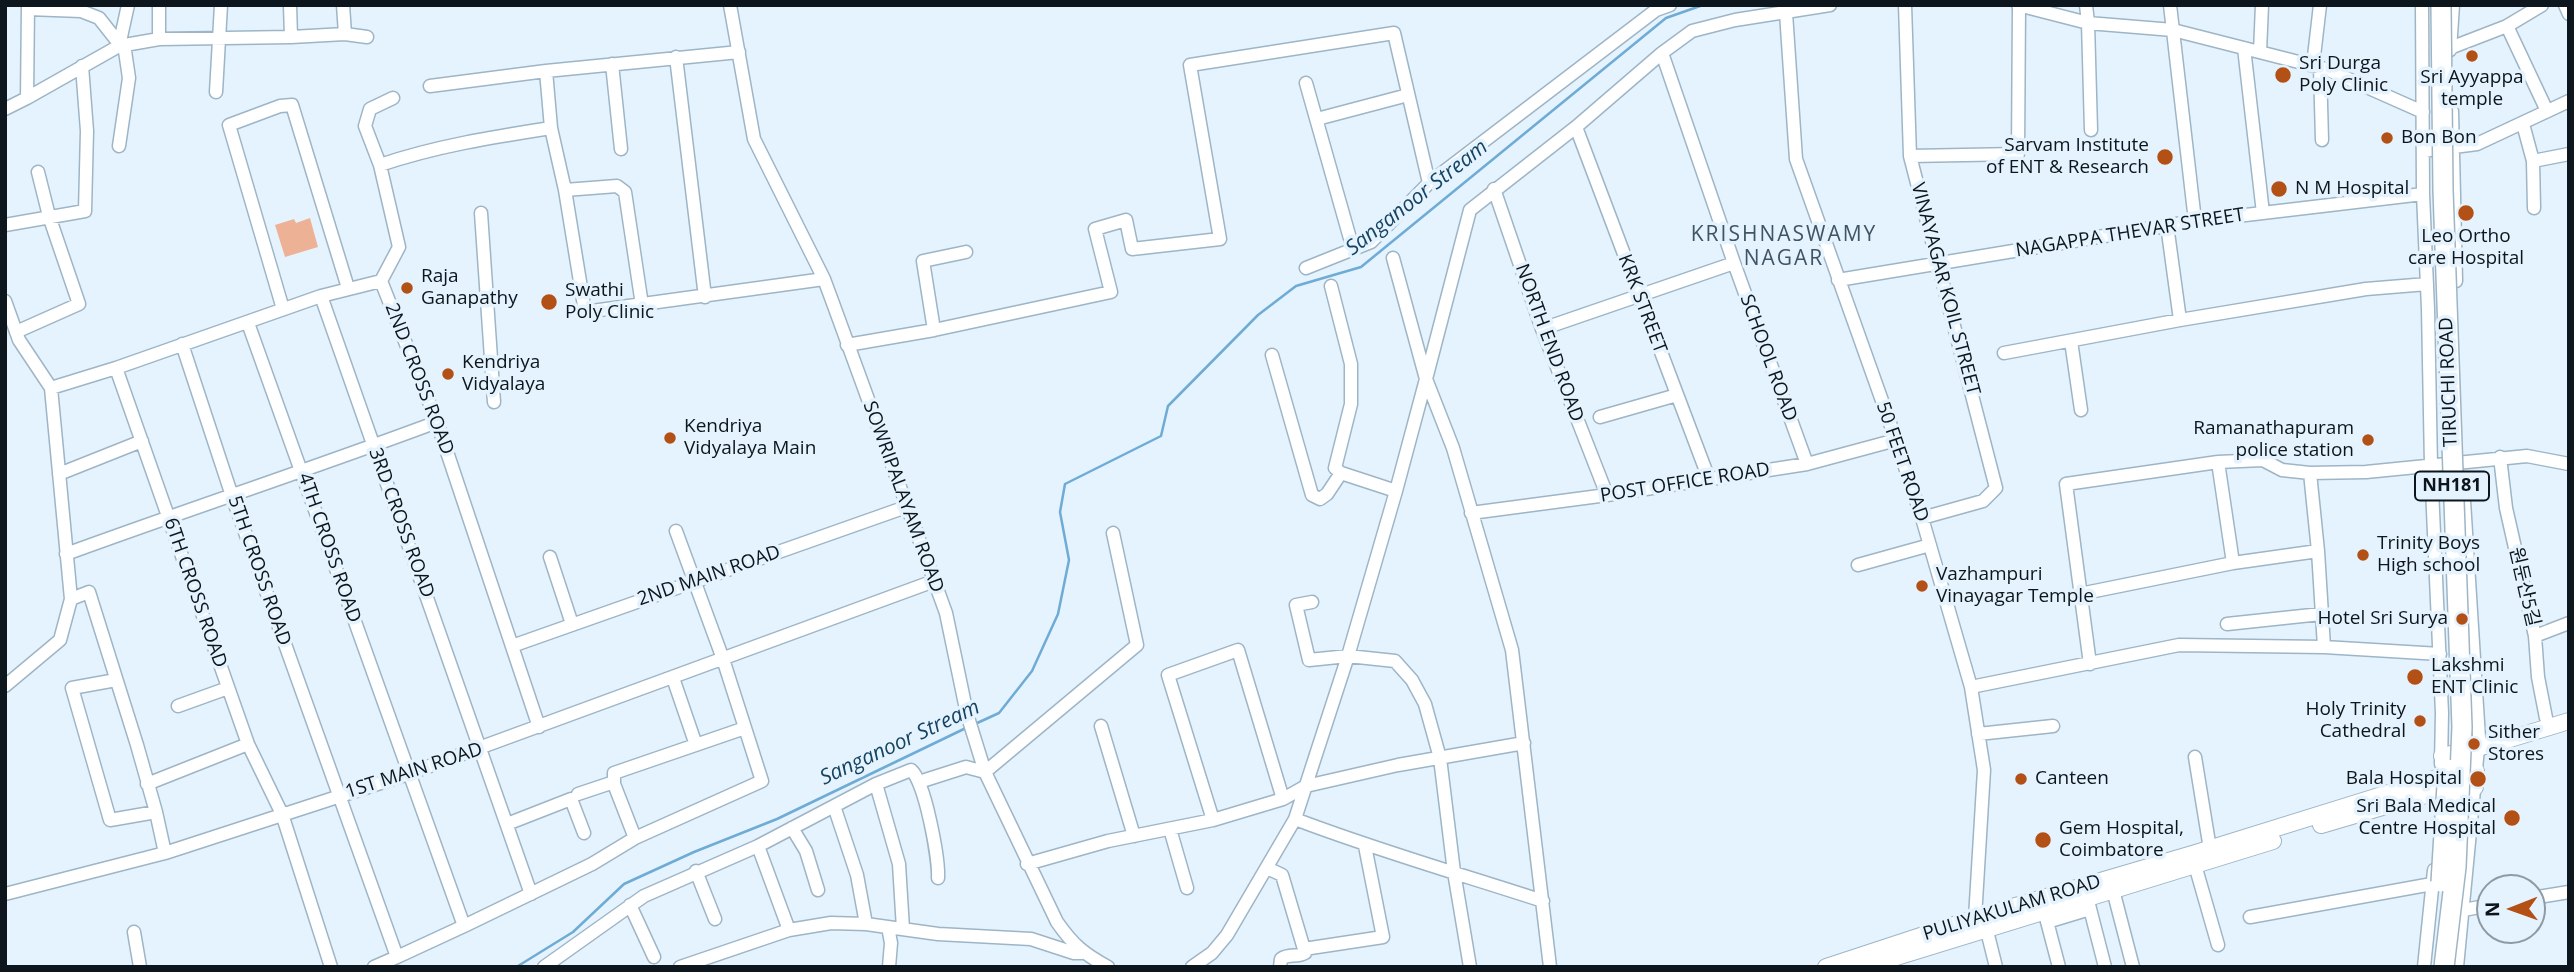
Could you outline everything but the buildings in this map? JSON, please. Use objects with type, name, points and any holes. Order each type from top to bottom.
[{"type":"highway","name":"TIRUCHI ROAD","points":[[2428,5],[2448,727],[2442,865],[2431,967]]},
{"type":"highway","name":"TIRUCHI ROAD","points":[[2441,5],[2443,204],[2462,727],[2456,867],[2444,967]]},
{"type":"main road","points":[[2478,743],[2569,712]]},
{"type":"main road","points":[[2442,751],[2569,722]]},
{"type":"main road","name":"PULIYAKULAM ROAD","points":[[1826,967],[1980,923],[2440,777],[2475,779]]},
{"type":"main road","name":"PULIYAKULAM ROAD","points":[[1864,967],[1899,961],[1980,923],[2045,916],[2088,903],[2113,890],[2353,815],[2416,797],[2439,794],[2475,779]]},
{"type":"street","points":[[119,46],[128,5]]},
{"type":"street","points":[[159,5],[159,39]]},
{"type":"street","points":[[216,92],[222,5]]},
{"type":"street","points":[[290,5],[291,37]]},
{"type":"street","points":[[343,5],[345,34]]},
{"type":"street","name":"SOWRIPALAYAM ROAD","points":[[730,5],[754,139],[824,278],[946,613],[967,714],[985,772],[1057,922],[1082,953],[1108,967]]},
{"type":"street","points":[[1306,268],[1371,242],[1429,183],[1656,10],[1670,5]]},
{"type":"street","points":[[1192,967],[1212,953],[1227,935],[1295,819],[1348,656],[1396,491],[1470,210],[1692,31],[1788,9],[1830,5]]},
{"type":"street","name":"VINAYAGAR KOIL STREET","points":[[1905,5],[1910,156],[1996,488],[1983,501],[1922,518]]},
{"type":"street","points":[[1910,156],[2018,154],[2019,5],[2088,23],[2173,30],[2317,66],[2423,112]]},
{"type":"street","points":[[2085,5],[2088,23],[2091,130]]},
{"type":"street","points":[[2170,5],[2195,221]]},
{"type":"street","points":[[2260,52],[2262,5]]},
{"type":"street","points":[[2320,5],[2317,66],[2322,140]]},
{"type":"street","points":[[2422,5],[2423,194],[2442,751],[2432,884],[2422,967]]},
{"type":"street","points":[[2453,5],[2450,48],[2461,462],[2478,743],[2457,967]]},
{"type":"street","points":[[2450,48],[2507,26],[2527,9],[2542,5]]},
{"type":"street","points":[[2565,5],[2569,14]]},
{"type":"street","points":[[27,98],[28,7],[81,11],[99,18],[125,51],[129,78],[119,146]]},
{"type":"street","name":"50 FEET ROAD","points":[[1788,9],[1796,159],[1922,518],[1971,687],[1984,769],[1980,923],[1996,967]]},
{"type":"street","points":[[2507,26],[2547,111]]},
{"type":"street","points":[[847,345],[934,330],[1111,292],[1096,229],[1126,220],[1132,250],[1220,239],[1190,65],[1394,33],[1429,183]]},
{"type":"street","points":[[5,109],[119,46],[159,39],[345,34],[367,37]]},
{"type":"street","points":[[2244,48],[2263,213]]},
{"type":"street","points":[[430,86],[546,71],[739,52]]},
{"type":"street","name":"SCHOOL ROAD","points":[[1662,53],[1807,464]]},
{"type":"street","points":[[676,57],[705,297]]},
{"type":"street","points":[[612,64],[621,149]]},
{"type":"street","points":[[5,225],[85,211],[87,131],[82,66]]},
{"type":"street","points":[[546,71],[551,128],[565,190],[585,312],[824,278]]},
{"type":"street","points":[[1306,83],[1353,249]]},
{"type":"street","points":[[1317,119],[1408,95]]},
{"type":"street","points":[[381,281],[399,247],[392,207],[365,126],[370,109],[393,98]]},
{"type":"street","points":[[2423,151],[2477,144],[2569,102]]},
{"type":"street","points":[[283,309],[229,125],[280,106],[292,104],[348,288]]},
{"type":"street","points":[[2524,124],[2533,161],[2535,208]]},
{"type":"street","name":"KRK STREET","points":[[1576,127],[1709,479]]},
{"type":"street","points":[[380,165],[411,154],[474,140],[551,128]]},
{"type":"street","points":[[2533,161],[2569,154]]},
{"type":"street","points":[[16,332],[79,304],[49,216],[38,172]]},
{"type":"street","points":[[565,190],[617,186],[625,192],[642,305]]},
{"type":"street","name":"NORTH END ROAD","points":[[1494,189],[1542,329],[1607,495]]},
{"type":"street","name":"NAGAPPA THEVAR STREET","points":[[1838,280],[2167,225],[2423,194]]},
{"type":"street","points":[[481,213],[494,402]]},
{"type":"street","points":[[2167,225],[2180,320]]},
{"type":"street","points":[[934,330],[923,261],[967,252]]},
{"type":"street","points":[[1393,258],[1426,379],[1453,448],[1512,650],[1550,967]]},
{"type":"street","points":[[1542,329],[1734,263]]},
{"type":"street","name":"2ND CROSS ROAD","points":[[51,388],[321,296],[381,281],[437,422],[539,727]]},
{"type":"street","points":[[2004,353],[2367,289],[2427,284]]},
{"type":"street","points":[[1331,286],[1351,364],[1351,404],[1335,468],[1341,473],[1396,491]]},
{"type":"street","name":"3RD CROSS ROAD","points":[[321,296],[531,894]]},
{"type":"street","points":[[5,301],[19,341],[51,388],[71,599],[60,640],[5,686]]},
{"type":"street","name":"4TH CROSS ROAD","points":[[248,323],[464,926]]},
{"type":"street","points":[[2071,341],[2081,410]]},
{"type":"street","name":"5TH CROSS ROAD","points":[[183,344],[232,496],[397,957]]},
{"type":"street","points":[[1272,355],[1312,495],[1320,499],[1327,495],[1341,473]]},
{"type":"street","name":"6TH CROSS ROAD","points":[[116,368],[248,744],[282,814],[331,967]]},
{"type":"street","points":[[1600,416],[1677,395]]},
{"type":"street","points":[[66,554],[302,473],[437,422]]},
{"type":"street","name":"POST OFFICE ROAD","points":[[1471,513],[1807,464],[1896,440]]},
{"type":"street","points":[[59,474],[142,441]]},
{"type":"street","points":[[2090,664],[2066,484],[2218,462],[2263,460],[2282,470],[2310,473],[2366,472],[2527,456],[2569,464]]},
{"type":"street","name":"원둔산5길","points":[[2500,457],[2506,508],[2535,636],[2538,677],[2546,718]]},
{"type":"street","points":[[2218,462],[2233,563]]},
{"type":"street","points":[[2310,473],[2324,648]]},
{"type":"street","name":"2ND MAIN ROAD","points":[[512,646],[906,507]]},
{"type":"street","points":[[374,967],[592,864],[635,838],[762,781],[723,659],[676,531]]},
{"type":"street","points":[[919,782],[966,767],[985,772],[1137,645],[1113,533]]},
{"type":"street","points":[[1858,565],[1930,545]]},
{"type":"street","points":[[2080,594],[2233,563],[2318,551]]},
{"type":"street","points":[[550,557],[572,624]]},
{"type":"street","name":"1ST MAIN ROAD","points":[[5,894],[164,853],[408,774],[934,581]]},
{"type":"street","points":[[71,599],[89,592],[156,812],[164,853]]},
{"type":"street","points":[[1312,602],[1296,605],[1309,660],[1348,656],[1395,661],[1412,680],[1425,704],[1440,758],[1454,872],[1470,967]]},
{"type":"street","points":[[2227,624],[2321,614]]},
{"type":"street","points":[[2535,636],[2569,623]]},
{"type":"street","points":[[1971,687],[2179,645],[2440,654]]},
{"type":"street","points":[[1213,820],[1168,675],[1238,650],[1283,799]]},
{"type":"street","points":[[673,678],[696,745]]},
{"type":"street","points":[[116,680],[72,688],[100,791],[110,820],[156,812]]},
{"type":"street","points":[[178,706],[228,688]]},
{"type":"street","points":[[1101,726],[1134,836]]},
{"type":"street","points":[[1978,734],[2053,726]]},
{"type":"street","points":[[635,838],[614,782],[614,773],[745,728]]},
{"type":"street","points":[[1027,864],[1134,836],[1213,820],[1283,799],[1306,786],[1524,743]]},
{"type":"street","points":[[147,784],[248,744]]},
{"type":"street","points":[[2195,757],[2210,849]]},
{"type":"street","points":[[544,967],[631,905],[662,887],[758,846],[876,785],[911,770],[919,782],[936,846],[938,878]]},
{"type":"street","points":[[578,794],[614,782]]},
{"type":"street","points":[[876,785],[899,864],[903,929]]},
{"type":"street","points":[[507,824],[571,799],[584,833]]},
{"type":"street","points":[[834,806],[857,875],[866,924]]},
{"type":"street","points":[[1295,819],[1366,846],[1543,901]]},
{"type":"street","points":[[792,828],[806,851],[818,890]]},
{"type":"street","points":[[1170,829],[1186,888]]},
{"type":"street","points":[[758,846],[789,930]]},
{"type":"street","points":[[1304,949],[1383,937],[1366,846]]},
{"type":"street","points":[[2196,865],[2218,945]]},
{"type":"street","points":[[1267,868],[1282,875],[1305,953],[1301,956],[1286,955],[1281,959],[1280,967]]},
{"type":"street","points":[[696,872],[715,919]]},
{"type":"street","points":[[2250,917],[2432,884]]},
{"type":"street","points":[[2113,890],[2133,967]]},
{"type":"street","points":[[2546,896],[2569,892]]},
{"type":"street","points":[[2088,903],[2105,967]]},
{"type":"street","points":[[631,905],[654,957]]},
{"type":"street","points":[[2464,910],[2476,908]]},
{"type":"street","points":[[2045,916],[2059,967]]},
{"type":"street","points":[[680,967],[789,930],[831,923],[866,924],[938,934],[1031,939],[1074,953],[1082,953]]},
{"type":"street","points":[[888,927],[891,943],[889,967]]},
{"type":"street","points":[[134,932],[140,967]]},
{"type":"shaded area","points":[[310,218],[318,247],[285,257],[275,225],[294,219],[296,223]]},
{"type":"waterway","name":"Sanganoor Stream","points":[[975,724],[999,713],[1032,671],[1058,614],[1069,560],[1060,512],[1065,484],[1161,436],[1168,406],[1258,315],[1296,286],[1361,267],[1666,18],[1703,5]]},
{"type":"waterway","name":"Sanganoor Stream","points":[[511,967],[518,966],[573,932],[624,884],[777,819],[966,728]]},
{"type":"place","name":"Sri Ayyappa temple","points":[[2472,56]]},
{"type":"place","name":"Sri Durga Poly Clinic","points":[[2283,75]]},
{"type":"place","name":"Bon Bon","points":[[2387,138]]},
{"type":"place","name":"Sarvam Institute of ENT & Research","points":[[2165,157]]},
{"type":"place","name":"N M Hospital","points":[[2279,189]]},
{"type":"place","name":"Leo Ortho care Hospital","points":[[2466,213]]},
{"type":"place","name":"Raja Ganapathy","points":[[407,288]]},
{"type":"place","name":"Swathi Poly Clinic","points":[[549,302]]},
{"type":"place","name":"Kendriya Vidyalaya","points":[[448,374]]},
{"type":"place","name":"Kendriya Vidyalaya Main","points":[[670,438]]},
{"type":"place","name":"Ramanathapuram police station","points":[[2368,440]]},
{"type":"place","name":"Trinity Boys High school","points":[[2363,555]]},
{"type":"place","name":"Vazhampuri Vinayagar Temple","points":[[1922,586]]},
{"type":"place","name":"Hotel Sri Surya","points":[[2462,619]]},
{"type":"place","name":"Lakshmi ENT Clinic","points":[[2415,677]]},
{"type":"place","name":"Holy Trinity Cathedral","points":[[2420,721]]},
{"type":"place","name":"Sither Stores","points":[[2474,744]]},
{"type":"place","name":"Canteen","points":[[2021,779]]},
{"type":"place","name":"Bala Hospital","points":[[2478,779]]},
{"type":"place","name":"Sri Bala Medical Centre Hospital","points":[[2512,818]]},
{"type":"place","name":"Gem Hospital, Coimbatore","points":[[2043,840]]},
{"type":"district","name":"KRISHNASWAMY NAGAR","points":[[1784,247]]}]
